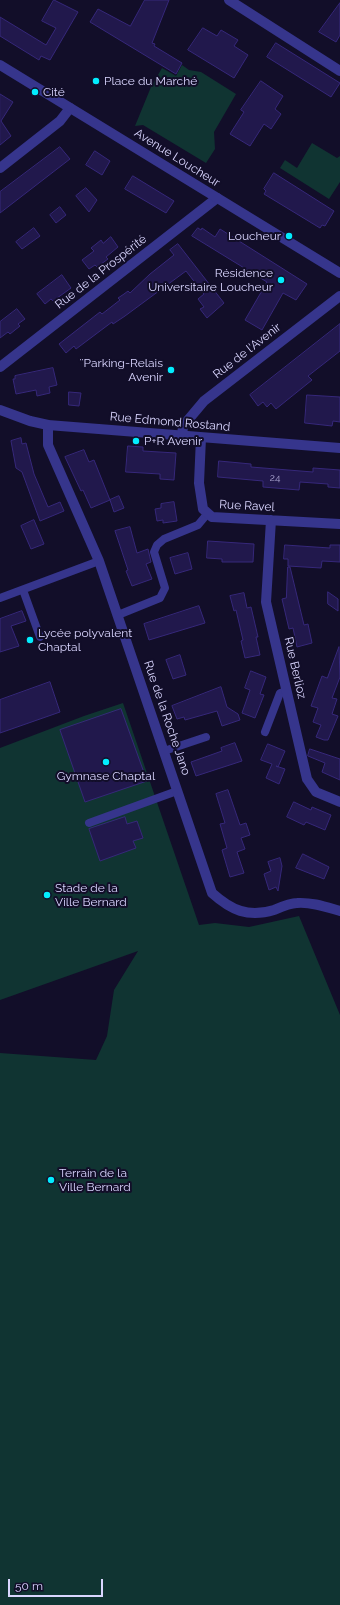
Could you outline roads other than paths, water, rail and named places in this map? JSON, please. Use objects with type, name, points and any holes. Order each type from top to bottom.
[{"type":"street","points":[[229,0],[339,68]]},
{"type":"street","name":"Avenue Loucheur","points":[[0,65],[340,273]]},
{"type":"street","points":[[0,168],[60,122],[70,108]]},
{"type":"street","name":"Rue de la Prospérité","points":[[0,367],[217,198]]},
{"type":"street","name":"Rue de l'Avenir","points":[[182,436],[183,426],[204,401],[340,296]]},
{"type":"street","name":"Rue Edmond Rostand","points":[[0,410],[48,426],[340,448]]},
{"type":"street","name":"Rue de la Roche Jano","points":[[48,426],[48,445],[99,561],[212,893],[226,906],[246,912],[262,914],[296,903],[321,905],[340,911]]},
{"type":"street","name":"Rue Ravel","points":[[201,438],[199,483],[203,509],[212,517],[340,524]]},
{"type":"street","name":"Rue Berlioz","points":[[271,520],[266,602],[307,779],[316,792],[340,802]]},
{"type":"lane","points":[[118,614],[160,598],[165,588],[154,552],[157,545],[164,539],[198,525],[208,513]]},
{"type":"lane","points":[[0,598],[99,561]]},
{"type":"lane","points":[[23,590],[40,637]]},
{"type":"lane","points":[[265,732],[280,693],[286,691]]},
{"type":"lane","points":[[164,751],[206,737]]},
{"type":"lane","points":[[89,823],[177,791]]},
{"type":"place","name":"Place du Marché","points":[[96,81]]},
{"type":"place","name":"Cité","points":[[35,92]]},
{"type":"place","name":"Loucheur","points":[[289,236]]},
{"type":"place","name":"Résidence Universitaire Loucheur","points":[[281,280]]},
{"type":"place","name":"¨Parking-Relais Avenir","points":[[171,370]]},
{"type":"place","name":"P+R Avenir","points":[[136,441]]},
{"type":"place","name":"Lycée polyvalent Chaptal","points":[[30,640]]},
{"type":"place","name":"Gymnase Chaptal","points":[[106,762]]},
{"type":"place","name":"Stade de la Ville Bernard","points":[[47,895]]},
{"type":"place","name":"Terrain de la Ville Bernard","points":[[51,1180]]}]
